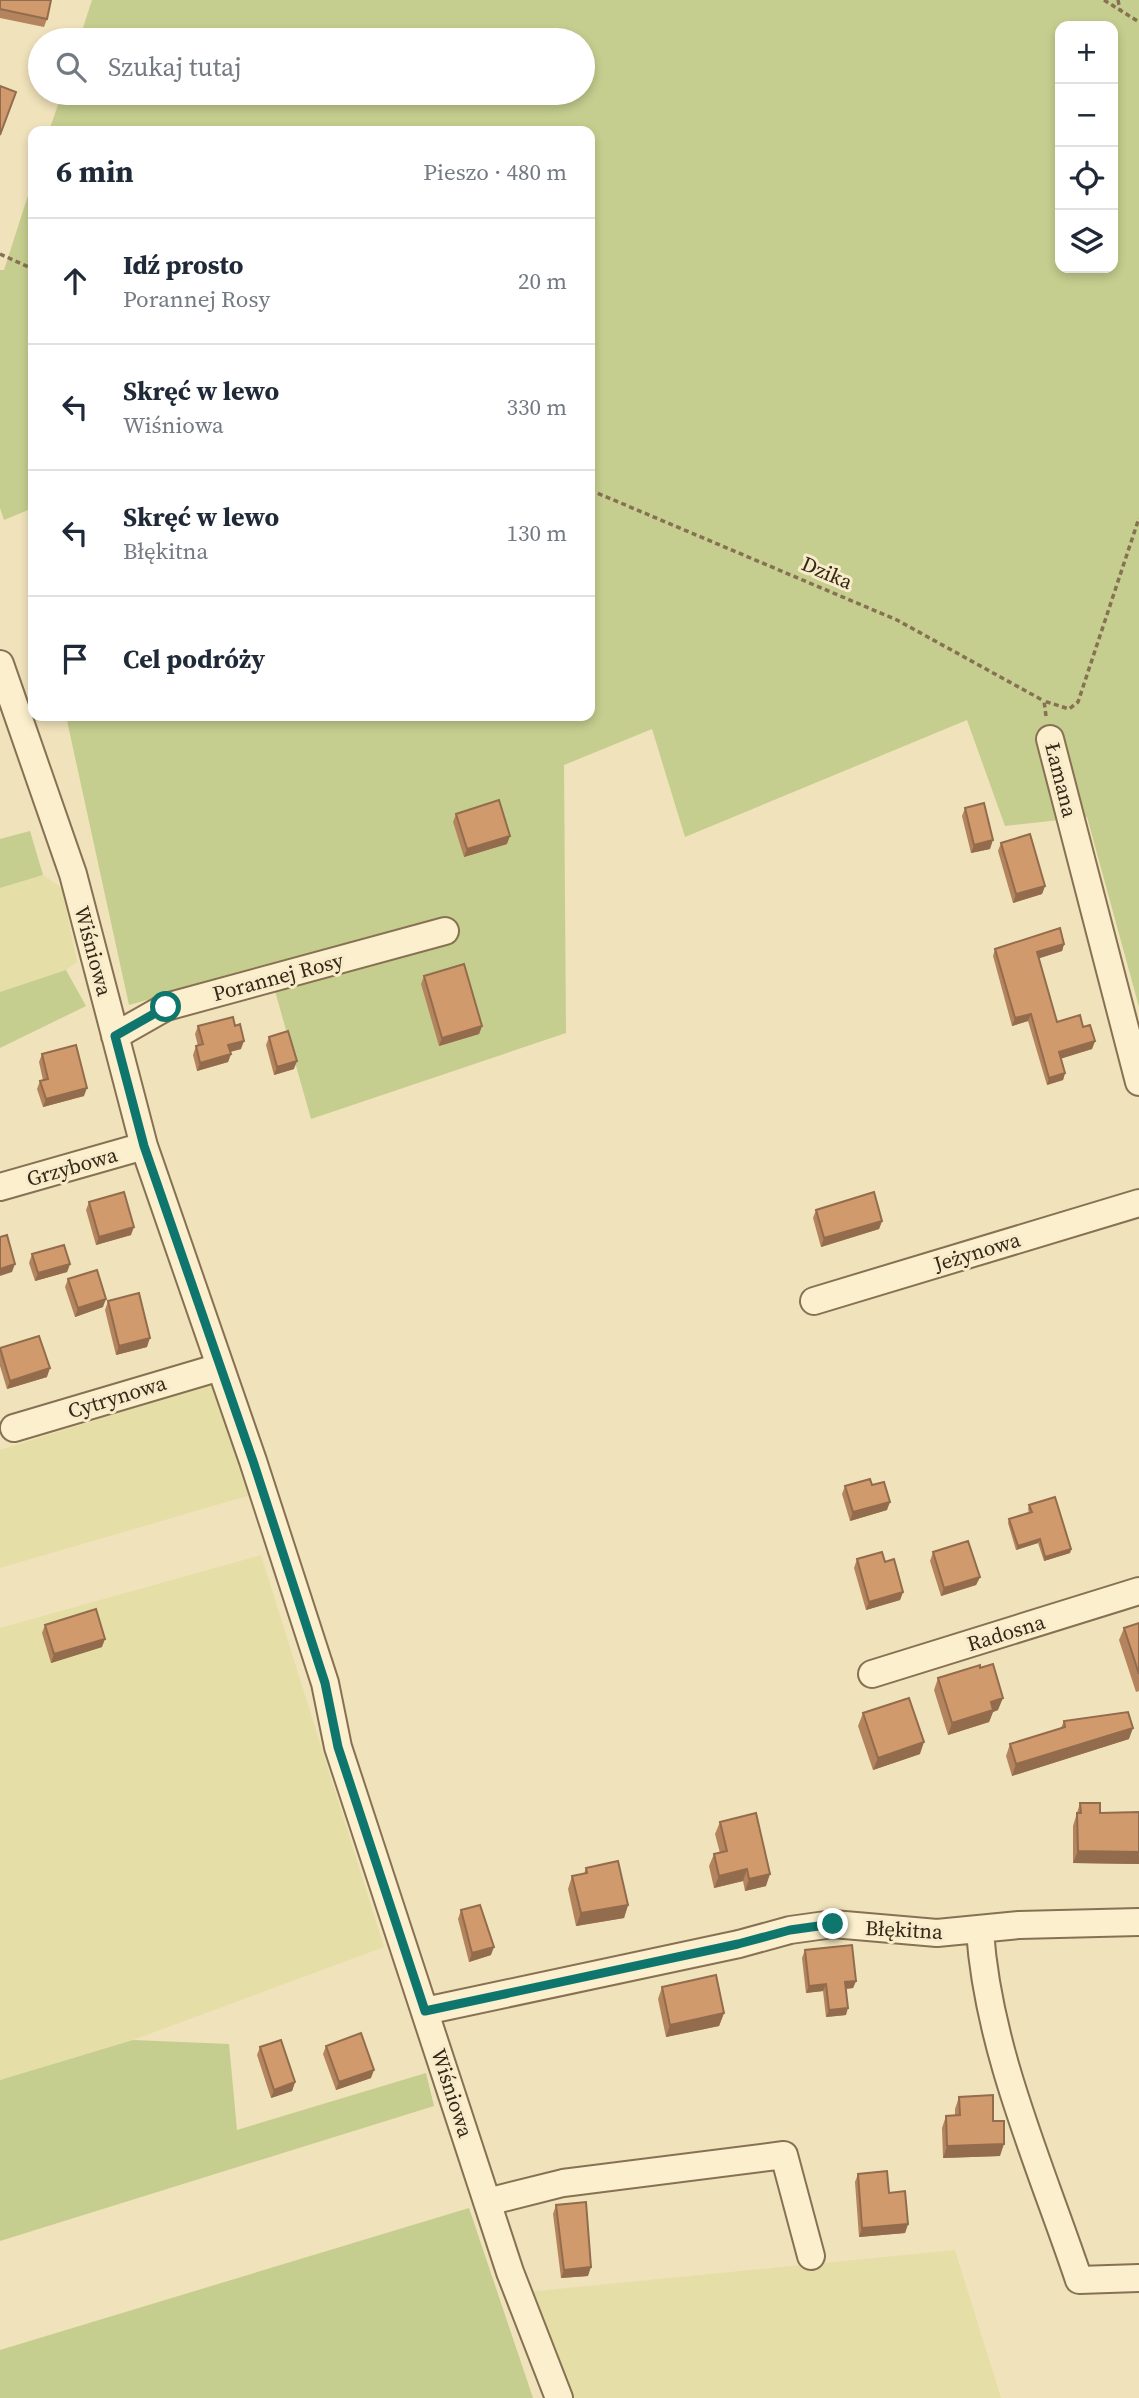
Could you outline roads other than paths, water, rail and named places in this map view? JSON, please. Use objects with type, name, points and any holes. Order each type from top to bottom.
[{"type":"street","name":"Wiśniowa","points":[[0,664],[73,874],[144,1146],[325,1683],[338,1747],[510,2272],[559,2398]]},
{"type":"street","name":"Łamana","points":[[1050,739],[1139,1082]]},
{"type":"street","name":"Porannej Rosy","points":[[115,1036],[166,1007],[445,931]]},
{"type":"street","name":"Grzybowa","points":[[0,1187],[144,1146]]},
{"type":"street","name":"Jeżynowa","points":[[814,1301],[1139,1203]]},
{"type":"street","name":"Cytrynowa","points":[[14,1428],[220,1367]]},
{"type":"street","name":"Radosna","points":[[872,1674],[1139,1591]]},
{"type":"street","name":"Błękitna","points":[[425,2011],[725,1947],[790,1930],[833,1924],[937,1933],[980,1931],[1019,1925],[1139,1922]]},
{"type":"street","points":[[980,1931],[983,1972],[1009,2073],[1079,2280],[1139,2278]]},
{"type":"street","points":[[487,2202],[563,2183],[784,2155],[811,2256]]}]
